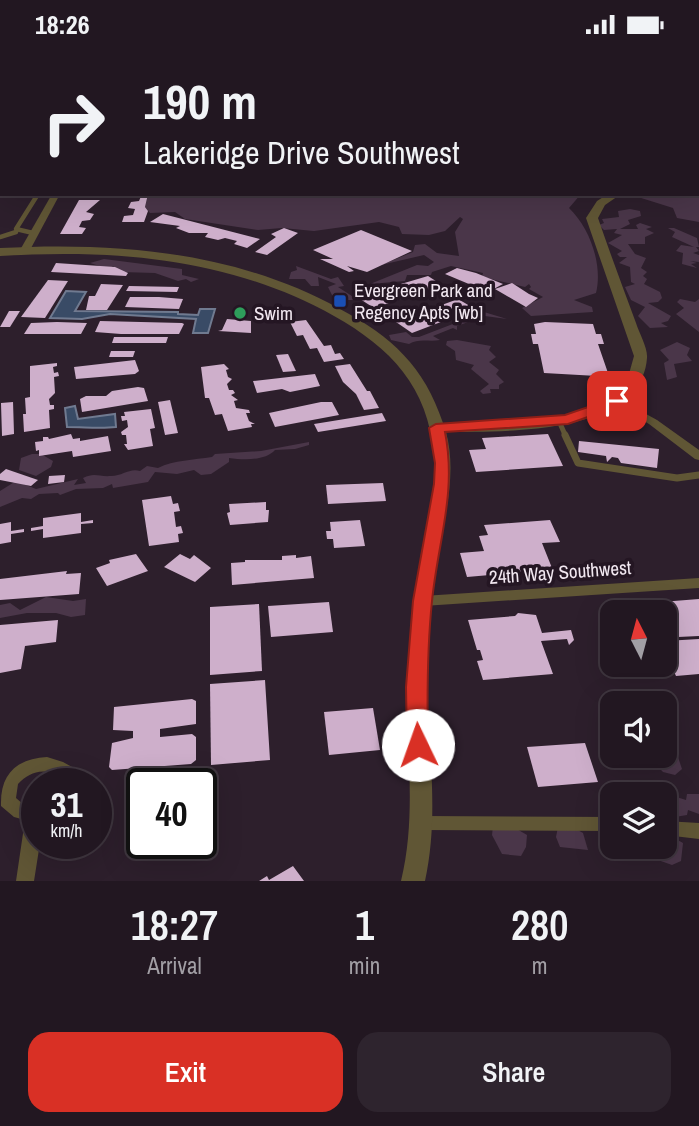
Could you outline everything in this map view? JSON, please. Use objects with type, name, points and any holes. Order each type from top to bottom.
[{"type":"street","points":[[24,250],[55,196]]},
{"type":"street","points":[[436,428],[559,421],[587,414],[617,401],[638,381],[641,356],[592,218],[601,203],[613,196]]},
{"type":"street","points":[[0,251],[119,251],[188,260],[253,275],[307,296],[374,335],[409,368],[430,406],[443,463],[443,484],[422,601],[416,720],[424,823],[422,852],[413,881]]},
{"type":"street","points":[[617,401],[653,422],[699,456]]},
{"type":"street","name":"24th Way Southwest","points":[[422,601],[699,583]]},
{"type":"street","points":[[28,768],[32,765],[51,764],[58,768]]},
{"type":"street","points":[[21,772],[8,785],[7,801],[21,812]]},
{"type":"street","points":[[424,823],[600,824]]},
{"type":"street","points":[[677,829],[699,831]]},
{"type":"street","points":[[25,881],[29,859]]},
{"type":"lane","points":[[16,232],[21,219],[37,196]]},
{"type":"lane","points":[[0,237],[16,232],[33,233]]},
{"type":"lane","points":[[559,421],[578,463],[677,478],[699,475]]},
{"type":"shaded area","points":[[148,196],[579,196],[569,208],[589,236],[596,259],[598,282],[596,293],[574,300],[592,307],[593,312],[531,316],[522,308],[543,297],[529,289],[529,284],[525,287],[482,277],[483,273],[451,266],[432,272],[431,275],[407,275],[405,281],[370,284],[417,265],[428,266],[434,262],[424,255],[381,265],[413,252],[415,245],[425,244],[437,253],[459,256],[455,232],[463,219],[460,217],[445,231],[429,235],[402,234],[399,227],[379,222],[314,231],[282,228],[258,230],[185,219],[175,212],[150,213],[145,207]]},
{"type":"shaded area","points":[[699,196],[699,222],[677,218],[673,208],[638,197]]},
{"type":"shaded area","points":[[618,211],[640,211],[641,216],[628,220],[630,224],[620,229],[638,229],[636,225],[640,223],[652,227],[646,229],[654,233],[645,237],[645,244],[628,244],[635,254],[646,258],[641,268],[647,272],[643,276],[647,279],[644,284],[660,292],[662,298],[658,302],[648,303],[671,316],[668,321],[661,323],[668,327],[650,328],[638,316],[645,307],[631,300],[625,287],[635,284],[631,282],[630,267],[619,263],[627,257],[620,257],[617,254],[622,251],[608,243],[622,235],[614,233],[617,229],[604,230],[599,225],[604,223],[602,219],[619,217]]},
{"type":"shaded area","points":[[668,228],[697,238],[699,247],[696,247],[699,251],[693,253],[699,255],[699,262],[690,261],[697,263],[691,264],[697,268],[682,264],[683,253],[676,251],[681,245],[694,247],[672,237],[675,232]]},
{"type":"shaded area","points":[[104,259],[182,269],[182,275],[199,279],[191,282],[186,279],[178,281],[155,273],[121,272],[113,266],[109,269],[90,263]]},
{"type":"shaded area","points":[[296,266],[331,279],[338,277],[344,286],[338,287],[358,300],[345,300],[348,296],[333,297],[328,287],[336,284],[318,277],[319,286],[311,286],[305,279],[289,279],[291,272],[297,270]]},
{"type":"shaded area","points":[[680,299],[695,302],[699,299],[699,332],[676,314],[684,308],[677,302]]},
{"type":"shaded area","points":[[484,312],[507,319],[485,316],[457,326],[457,330],[453,328],[433,336],[440,340],[409,344],[391,340],[389,335],[406,332],[412,337],[419,337]]},
{"type":"shaded area","points":[[457,340],[491,346],[489,350],[496,357],[489,362],[499,370],[496,374],[504,382],[499,385],[499,389],[490,389],[491,393],[483,394],[480,391],[489,384],[471,369],[474,365],[456,360],[455,351],[446,345],[447,341]]},
{"type":"shaded area","points":[[677,342],[690,348],[687,355],[692,361],[674,364],[677,377],[667,380],[664,363],[669,360],[660,350]]},
{"type":"shaded area","points":[[309,442],[309,445],[295,449],[275,450],[260,458],[229,458],[229,462],[211,474],[201,475],[194,470],[177,474],[155,472],[148,482],[113,488],[112,484],[103,488],[76,489],[60,495],[39,494],[31,499],[22,498],[0,507],[0,491],[16,481],[36,489],[78,479],[74,485],[86,483],[83,478],[91,475],[115,476],[140,471],[147,466],[158,468],[212,457],[215,454],[261,451]]},
{"type":"shaded area","points":[[41,454],[53,461],[51,467],[36,476],[19,470],[21,458]]},
{"type":"shaded area","points":[[46,597],[73,601],[86,599],[85,615],[71,617],[56,613],[27,613],[0,618],[0,605],[10,603],[20,610]]},
{"type":"shaded area","points":[[677,754],[682,769],[675,775],[663,772],[659,768],[677,768]]},
{"type":"shaded area","points":[[687,794],[699,794],[699,814],[688,810],[687,815],[677,817],[677,797],[686,800]]},
{"type":"shaded area","points":[[510,825],[527,835],[526,847],[521,856],[502,854],[492,835],[493,826]]},
{"type":"shaded area","points":[[569,825],[583,833],[588,850],[560,847],[556,837],[558,827]]},
{"type":"shaded area","points":[[677,840],[683,843],[681,861],[672,865],[658,860],[677,859]]},
{"type":"water","points":[[66,291],[86,292],[75,311],[178,312],[198,315],[200,309],[215,309],[208,333],[193,333],[196,319],[110,314],[82,319],[50,318]]},
{"type":"water","points":[[75,406],[78,419],[115,414],[116,427],[67,427],[65,408]]},
{"type":"building","points":[[141,196],[148,196],[145,207],[148,211],[144,222],[122,222],[124,216],[133,215],[135,209],[128,208],[131,202],[139,201]]},
{"type":"building","points":[[79,200],[100,200],[86,212],[94,214],[90,220],[82,221],[79,227],[86,228],[82,234],[60,234]]},
{"type":"building","points":[[163,214],[260,239],[247,248],[234,244],[237,241],[205,237],[208,233],[189,233],[176,228],[180,226],[150,222]]},
{"type":"building","points":[[284,228],[298,233],[267,255],[255,252],[276,237],[271,234]]},
{"type":"building","points":[[361,230],[412,251],[367,272],[347,266],[354,271],[349,272],[320,259],[333,259],[313,250]]},
{"type":"building","points":[[56,263],[115,267],[128,273],[126,276],[51,272]]},
{"type":"building","points":[[457,268],[503,284],[488,292],[445,274]]},
{"type":"building","points":[[428,276],[442,285],[374,308],[357,297]]},
{"type":"building","points":[[48,280],[68,281],[45,318],[21,317]]},
{"type":"building","points":[[512,283],[538,298],[526,307],[495,289]]},
{"type":"building","points":[[101,284],[123,285],[107,310],[86,310],[89,296],[95,296]]},
{"type":"building","points":[[129,286],[179,287],[177,292],[126,291]]},
{"type":"building","points":[[130,297],[183,299],[179,309],[125,307]]},
{"type":"building","points":[[458,299],[475,309],[412,333],[396,322]]},
{"type":"building","points":[[9,311],[20,311],[10,327],[0,327]]},
{"type":"building","points":[[227,319],[251,321],[251,333],[218,331],[222,330]]},
{"type":"building","points":[[306,320],[324,346],[331,345],[335,354],[340,353],[344,359],[324,362],[317,348],[310,349],[303,335],[297,336],[290,322]]},
{"type":"building","points":[[100,321],[184,324],[179,334],[121,334],[95,332]]},
{"type":"building","points":[[31,323],[87,323],[81,334],[24,334]]},
{"type":"building","points":[[534,324],[593,324],[596,334],[601,334],[604,344],[598,344],[608,373],[597,373],[597,376],[544,373],[538,344],[533,344],[531,334],[536,334]]},
{"type":"building","points":[[114,337],[168,337],[166,343],[112,343]]},
{"type":"building","points":[[111,351],[135,351],[133,357],[109,357]]},
{"type":"building","points":[[288,354],[296,371],[283,372],[276,355]]},
{"type":"building","points":[[135,360],[139,371],[135,374],[76,379],[74,367]]},
{"type":"building","points":[[57,363],[57,366],[53,367],[54,373],[58,372],[59,376],[54,377],[55,393],[49,399],[50,405],[54,405],[54,409],[49,410],[50,428],[24,432],[25,398],[30,397],[30,366]]},
{"type":"building","points":[[224,364],[229,369],[226,370],[228,377],[232,379],[227,384],[229,390],[233,390],[235,393],[231,395],[238,400],[234,401],[236,408],[249,410],[250,413],[246,413],[249,421],[255,424],[251,424],[252,427],[228,431],[222,414],[215,415],[209,398],[205,398],[201,367]]},
{"type":"building","points":[[350,364],[379,408],[364,410],[356,394],[343,382],[335,366]]},
{"type":"building","points":[[315,374],[320,386],[290,392],[282,389],[257,393],[253,381]]},
{"type":"building","points":[[144,388],[148,401],[82,412],[80,399],[86,396],[106,396],[112,391]]},
{"type":"building","points":[[170,400],[178,433],[165,435],[158,402]]},
{"type":"building","points":[[13,402],[14,434],[2,436],[1,403]]},
{"type":"building","points":[[332,402],[339,415],[275,427],[269,413]]},
{"type":"building","points":[[151,409],[155,428],[150,429],[153,446],[128,450],[124,444],[127,444],[126,435],[121,432],[128,427],[127,420],[122,421],[121,416],[125,416],[124,412]]},
{"type":"building","points":[[382,413],[386,421],[318,432],[314,424]]},
{"type":"building","points":[[71,434],[73,439],[80,438],[80,441],[108,436],[111,451],[73,457],[72,451],[39,456],[39,450],[36,451],[35,442],[43,441],[43,437],[49,439]]},
{"type":"building","points":[[548,434],[563,466],[476,472],[469,450],[486,449],[482,438]]},
{"type":"building","points":[[579,441],[659,449],[657,468],[621,463],[618,458],[612,457],[607,462],[606,456],[578,452]]},
{"type":"building","points":[[6,469],[38,480],[31,486],[0,480],[0,474]]},
{"type":"building","points":[[65,475],[64,482],[48,484],[49,476]]},
{"type":"building","points":[[383,483],[386,501],[328,504],[326,485]]},
{"type":"building","points":[[171,496],[173,504],[178,503],[180,511],[174,512],[176,527],[181,526],[183,533],[178,534],[179,542],[149,546],[142,500]]},
{"type":"building","points":[[266,502],[266,510],[269,510],[268,522],[230,525],[227,513],[230,512],[229,504]]},
{"type":"building","points":[[81,513],[81,522],[93,520],[93,523],[81,524],[81,533],[43,538],[43,529],[31,531],[31,528],[43,526],[43,518]]},
{"type":"building","points":[[360,520],[365,546],[334,548],[333,539],[327,539],[326,531],[331,531],[330,522]]},
{"type":"building","points":[[550,520],[560,542],[542,543],[552,568],[467,577],[460,553],[484,551],[479,536],[488,535],[484,525]]},
{"type":"building","points":[[11,522],[11,531],[24,529],[24,532],[11,534],[11,542],[0,544],[0,524]]},
{"type":"building","points":[[136,554],[148,571],[107,586],[96,568],[110,563],[109,560]]},
{"type":"building","points":[[180,554],[190,559],[194,555],[211,568],[195,582],[164,567]]},
{"type":"building","points":[[296,555],[296,558],[311,556],[314,578],[232,585],[231,563],[245,560],[282,560],[282,556]]},
{"type":"building","points":[[67,571],[66,574],[81,573],[79,594],[0,600],[0,579]]},
{"type":"building","points":[[699,599],[699,636],[678,637],[677,601]]},
{"type":"building","points":[[329,602],[333,632],[271,637],[268,606]]},
{"type":"building","points":[[259,604],[262,671],[210,675],[210,607]]},
{"type":"building","points":[[518,613],[536,615],[542,633],[571,630],[574,640],[569,645],[567,639],[541,641],[553,674],[483,680],[477,661],[483,660],[480,650],[477,650],[468,620],[515,616]]},
{"type":"building","points":[[58,620],[56,642],[25,646],[21,669],[0,673],[0,625]]},
{"type":"building","points":[[699,639],[699,674],[677,676],[677,640]]},
{"type":"building","points":[[265,680],[270,760],[211,765],[210,684]]},
{"type":"building","points":[[192,699],[196,701],[196,724],[160,729],[160,737],[192,734],[196,737],[196,760],[191,764],[112,770],[109,767],[112,743],[133,738],[133,731],[113,730],[114,707]]},
{"type":"building","points":[[373,708],[380,750],[329,755],[324,712]]},
{"type":"building","points":[[585,743],[598,782],[538,787],[527,747]]},
{"type":"building","points":[[293,866],[304,881],[259,881],[267,876],[269,880]]},
{"type":"place","name":"Evergreen Park and Regency Apts [wb]","points":[[340,301]]},
{"type":"place","name":"Swim","points":[[240,313]]},
{"type":"route","points":[[418,745],[416,687],[422,601],[443,484],[443,463],[436,428],[568,420],[601,410],[617,401]]}]
